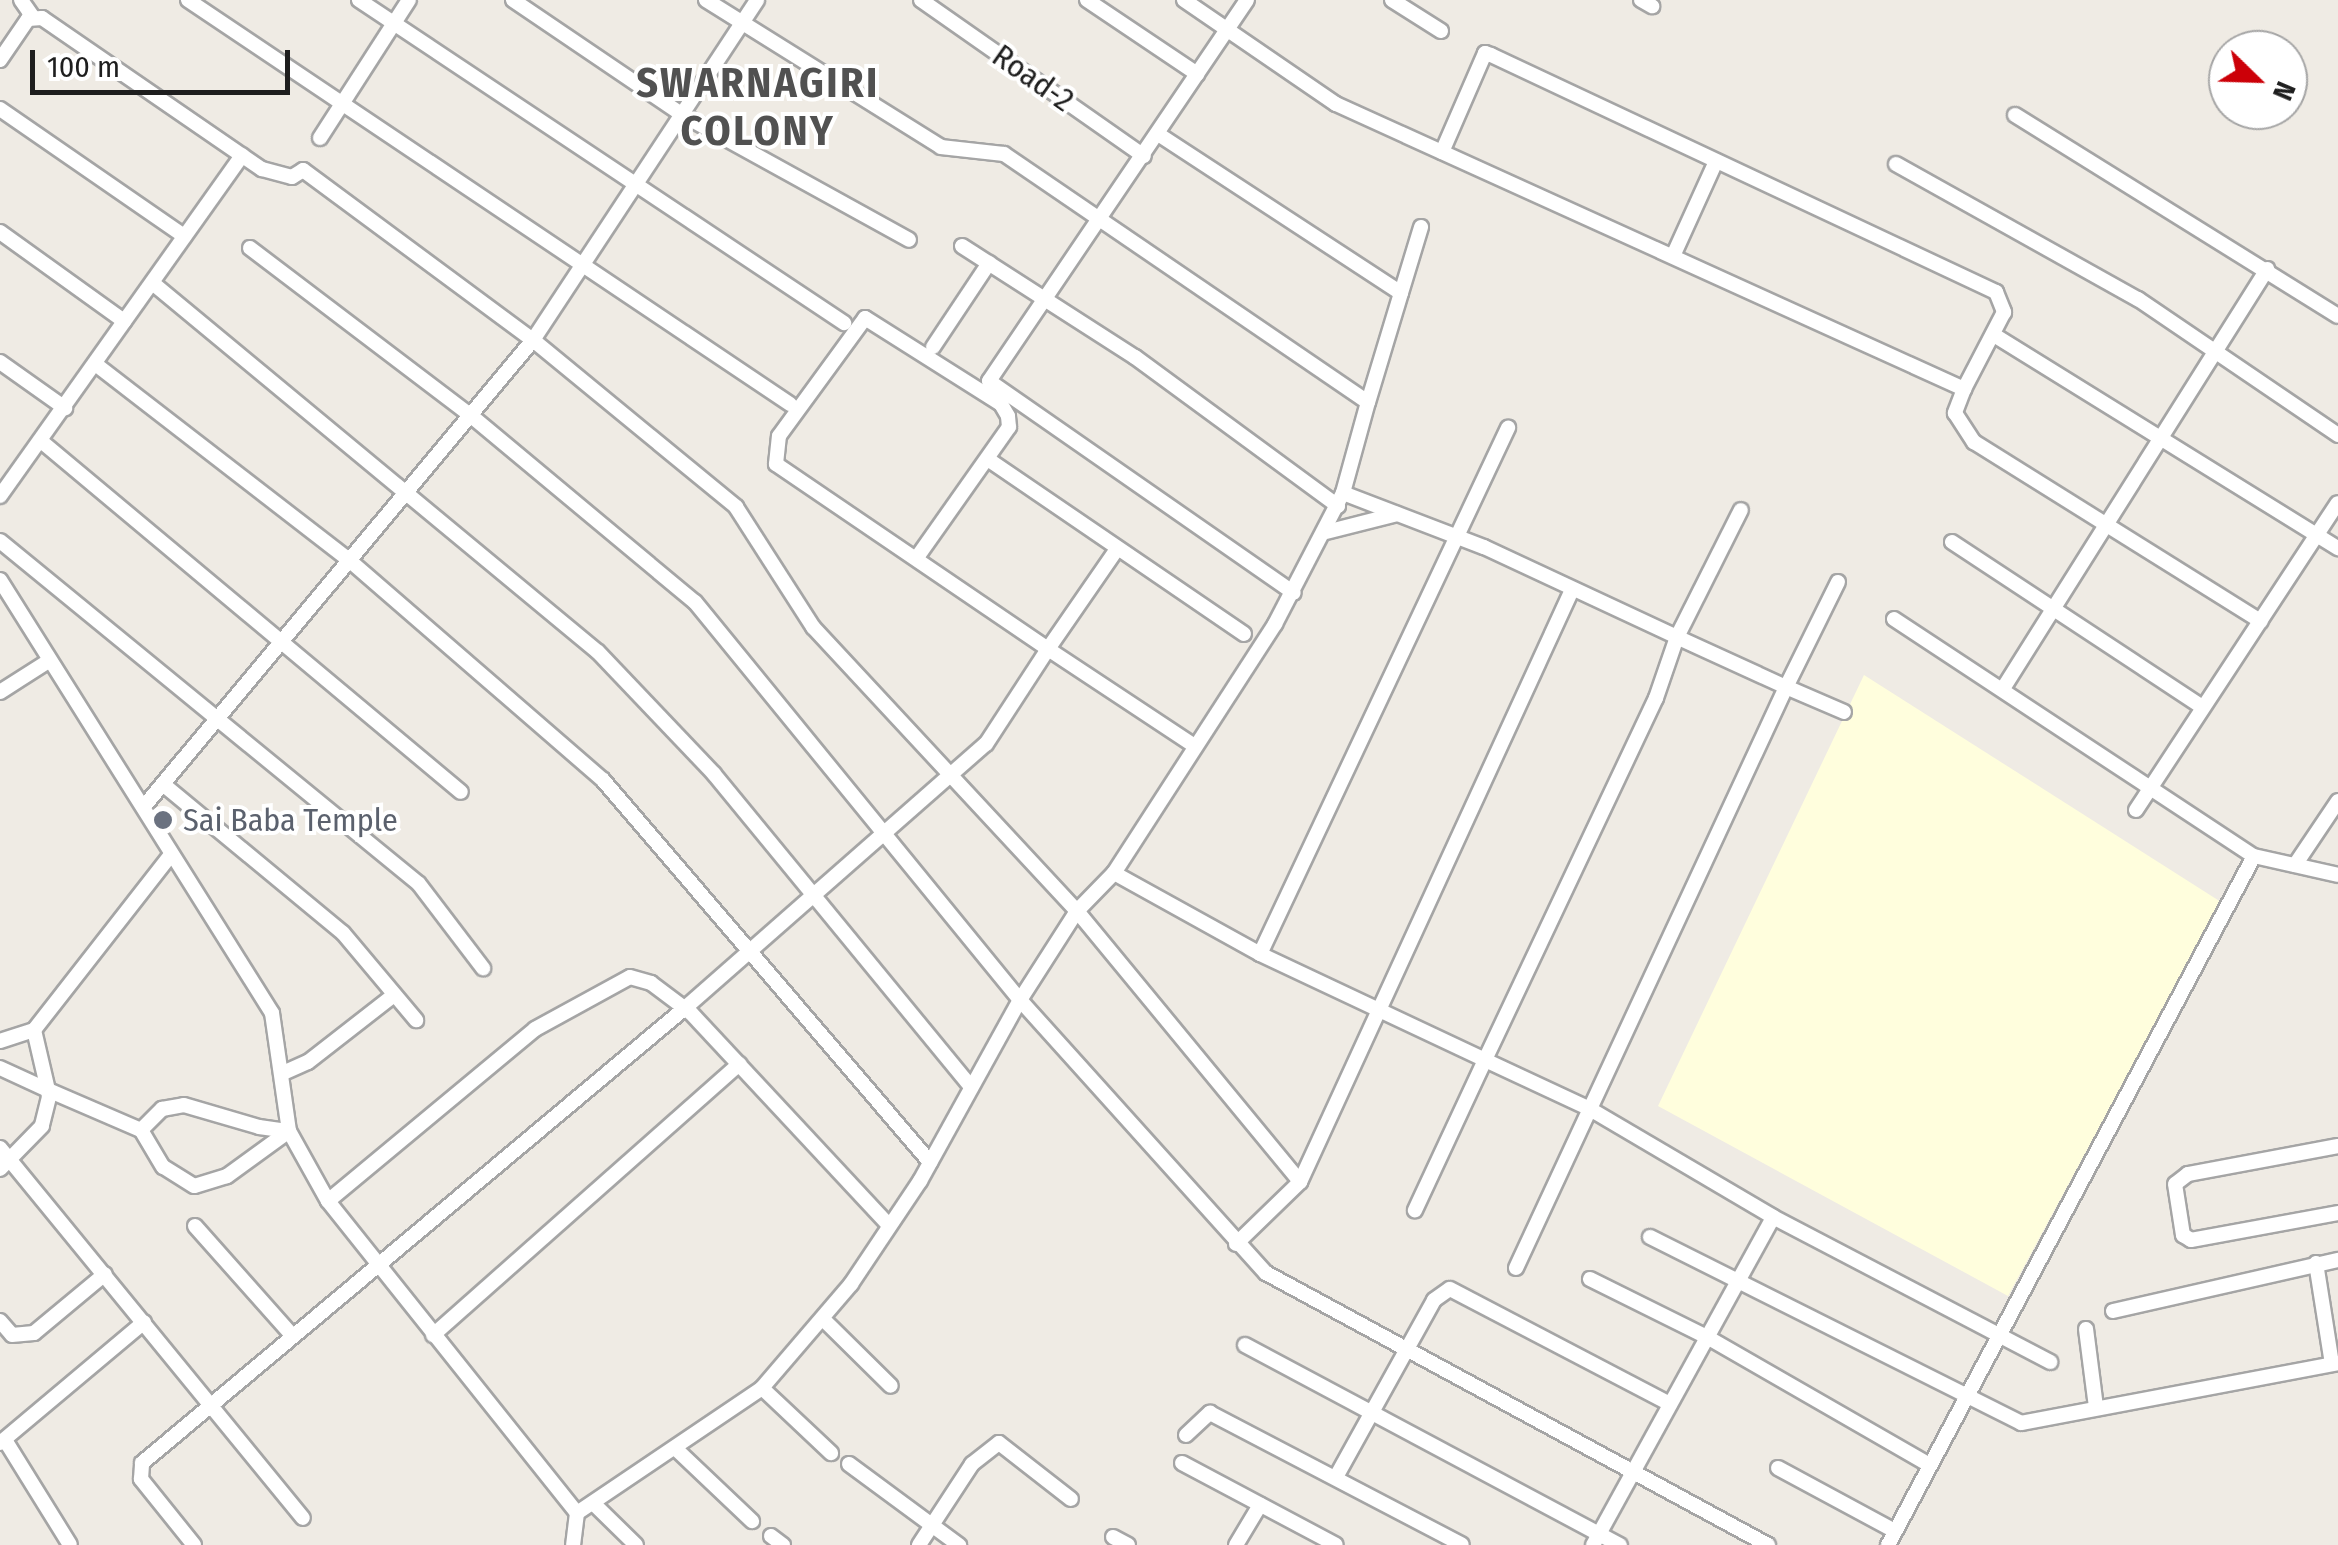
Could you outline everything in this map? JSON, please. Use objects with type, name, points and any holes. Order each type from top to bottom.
[{"type":"street","points":[[21,0],[33,17],[242,155],[282,176],[303,170],[533,340],[736,507],[814,627],[1078,911],[1300,1182]]},
{"type":"street","points":[[188,0],[340,98],[790,404]]},
{"type":"street","points":[[359,0],[634,179],[844,323]]},
{"type":"street","points":[[320,138],[340,98],[410,0]]},
{"type":"street","points":[[513,0],[683,115],[909,240]]},
{"type":"street","points":[[706,0],[941,147],[1004,154],[1368,402]]},
{"type":"street","points":[[146,804],[285,645],[404,489],[533,340],[586,264],[634,179],[683,115],[757,0]]},
{"type":"street","name":"Road-2","points":[[921,0],[1144,156]]},
{"type":"street","points":[[1088,0],[1197,74]]},
{"type":"street","points":[[1184,0],[1336,104],[1964,389]]},
{"type":"street","points":[[1246,0],[989,382],[1294,593]]},
{"type":"street","points":[[1392,0],[1441,31]]},
{"type":"street","points":[[0,60],[33,17]]},
{"type":"street","points":[[1442,152],[1486,53],[1996,292],[2005,301],[1994,335],[1955,413],[1974,442],[2261,621]]},
{"type":"street","points":[[0,110],[184,236]]},
{"type":"street","points":[[2015,115],[2338,316]]},
{"type":"street","points":[[1158,134],[1402,293]]},
{"type":"street","points":[[0,496],[98,366],[124,321],[155,285],[184,236],[242,155]]},
{"type":"street","points":[[1673,256],[1716,162]]},
{"type":"street","points":[[1896,164],[2138,298],[2338,435]]},
{"type":"street","points":[[577,1513],[762,1388],[823,1319],[889,1225],[930,1162],[1020,1000],[1078,911],[1114,872],[1294,593],[1340,499],[1421,227]]},
{"type":"street","points":[[0,232],[124,321]]},
{"type":"street","points":[[962,246],[1135,357],[1340,499],[1398,514],[1456,536],[1572,592],[1844,712]]},
{"type":"street","points":[[250,248],[469,414],[695,602],[1020,1000],[1236,1244],[1272,1276],[1768,1545]]},
{"type":"street","points":[[933,347],[989,264]]},
{"type":"street","points":[[2004,687],[2109,524],[2212,352],[2268,269]]},
{"type":"street","points":[[155,285],[598,652],[815,893],[971,1087]]},
{"type":"street","points":[[916,559],[1009,426],[1008,416],[986,393],[865,318],[773,450],[776,464],[795,479],[1194,745]]},
{"type":"street","points":[[1994,335],[2338,548]]},
{"type":"street","points":[[0,362],[64,408]]},
{"type":"street","points":[[98,366],[349,560],[604,780],[930,1162]]},
{"type":"street","points":[[1260,954],[1508,428]]},
{"type":"street","points":[[40,441],[461,792]]},
{"type":"street","points":[[992,462],[1244,634]]},
{"type":"street","points":[[2136,810],[2338,504]]},
{"type":"street","points":[[1415,1210],[1656,698],[1678,637],[1741,510]]},
{"type":"street","points":[[1326,532],[1398,514]]},
{"type":"street","points":[[0,541],[216,722],[420,884],[484,968]]},
{"type":"street","points":[[1952,542],[2202,707]]},
{"type":"street","points":[[194,1545],[138,1471],[206,1404],[378,1266],[685,1008],[986,744],[1116,548]]},
{"type":"street","points":[[0,580],[5,604],[146,804],[170,857],[272,1013],[289,1131],[328,1202],[577,1513],[573,1545]]},
{"type":"street","points":[[1516,1268],[1838,582]]},
{"type":"street","points":[[1236,1244],[1300,1182],[1572,592]]},
{"type":"street","points":[[1894,619],[2004,687],[2254,856],[2338,875]]},
{"type":"street","points":[[0,692],[47,662]]},
{"type":"street","points":[[164,785],[343,933],[416,1020]]},
{"type":"street","points":[[2295,865],[2338,802]]},
{"type":"street","points":[[1778,1468],[1892,1538],[2254,856]]},
{"type":"street","points":[[0,1041],[34,1030],[170,857]]},
{"type":"street","points":[[1114,872],[1260,954],[1590,1109],[1773,1217],[2050,1362]]},
{"type":"street","points":[[328,1202],[535,1029],[585,996],[630,977],[651,982],[685,1008],[889,1225]]},
{"type":"street","points":[[283,1073],[308,1062],[394,995]]},
{"type":"street","points":[[5,1165],[42,1126],[48,1090],[34,1030]]},
{"type":"street","points":[[432,1335],[739,1064]]},
{"type":"street","points":[[0,1068],[140,1130],[163,1167],[203,1186],[289,1131]]},
{"type":"street","points":[[140,1130],[162,1109],[184,1106],[289,1131]]},
{"type":"street","points":[[2338,1146],[2188,1174],[2175,1184],[2184,1235],[2192,1240],[2338,1213]]},
{"type":"street","points":[[0,1148],[5,1165],[105,1274],[206,1404],[303,1518]]},
{"type":"street","points":[[1596,1539],[1773,1217]]},
{"type":"street","points":[[195,1226],[290,1333]]},
{"type":"street","points":[[1650,1237],[1965,1401],[2020,1423],[2335,1363],[2316,1264]]},
{"type":"street","points":[[2114,1310],[2338,1260]]},
{"type":"street","points":[[0,1321],[12,1335],[34,1333],[105,1274]]},
{"type":"street","points":[[1590,1280],[1706,1338],[1930,1465]]},
{"type":"street","points":[[1336,1477],[1434,1300],[1450,1289],[1670,1404]]},
{"type":"street","points":[[823,1319],[892,1386]]},
{"type":"street","points":[[70,1545],[3,1441],[144,1322]]},
{"type":"street","points":[[2086,1329],[2096,1406]]},
{"type":"street","points":[[1245,1345],[1596,1539],[1620,1545]]},
{"type":"street","points":[[762,1388],[831,1453]]},
{"type":"street","points":[[1186,1435],[1210,1413],[1462,1545]]},
{"type":"street","points":[[919,1545],[972,1464],[998,1443],[1071,1499]]},
{"type":"street","points":[[676,1449],[752,1521]]},
{"type":"street","points":[[1182,1462],[1336,1545]]},
{"type":"street","points":[[848,1464],[959,1545]]},
{"type":"street","points":[[593,1502],[636,1545]]},
{"type":"street","points":[[1236,1545],[1260,1505]]},
{"type":"street","points":[[1113,1537],[1128,1545]]},
{"type":"shaded area","points":[[1864,675],[2221,902],[2008,1296],[1658,1106]]},
{"type":"place","name":"Sai Baba Temple","points":[[163,820]]},
{"type":"district","name":"SWARNAGIRI COLONY","points":[[758,107]]}]
